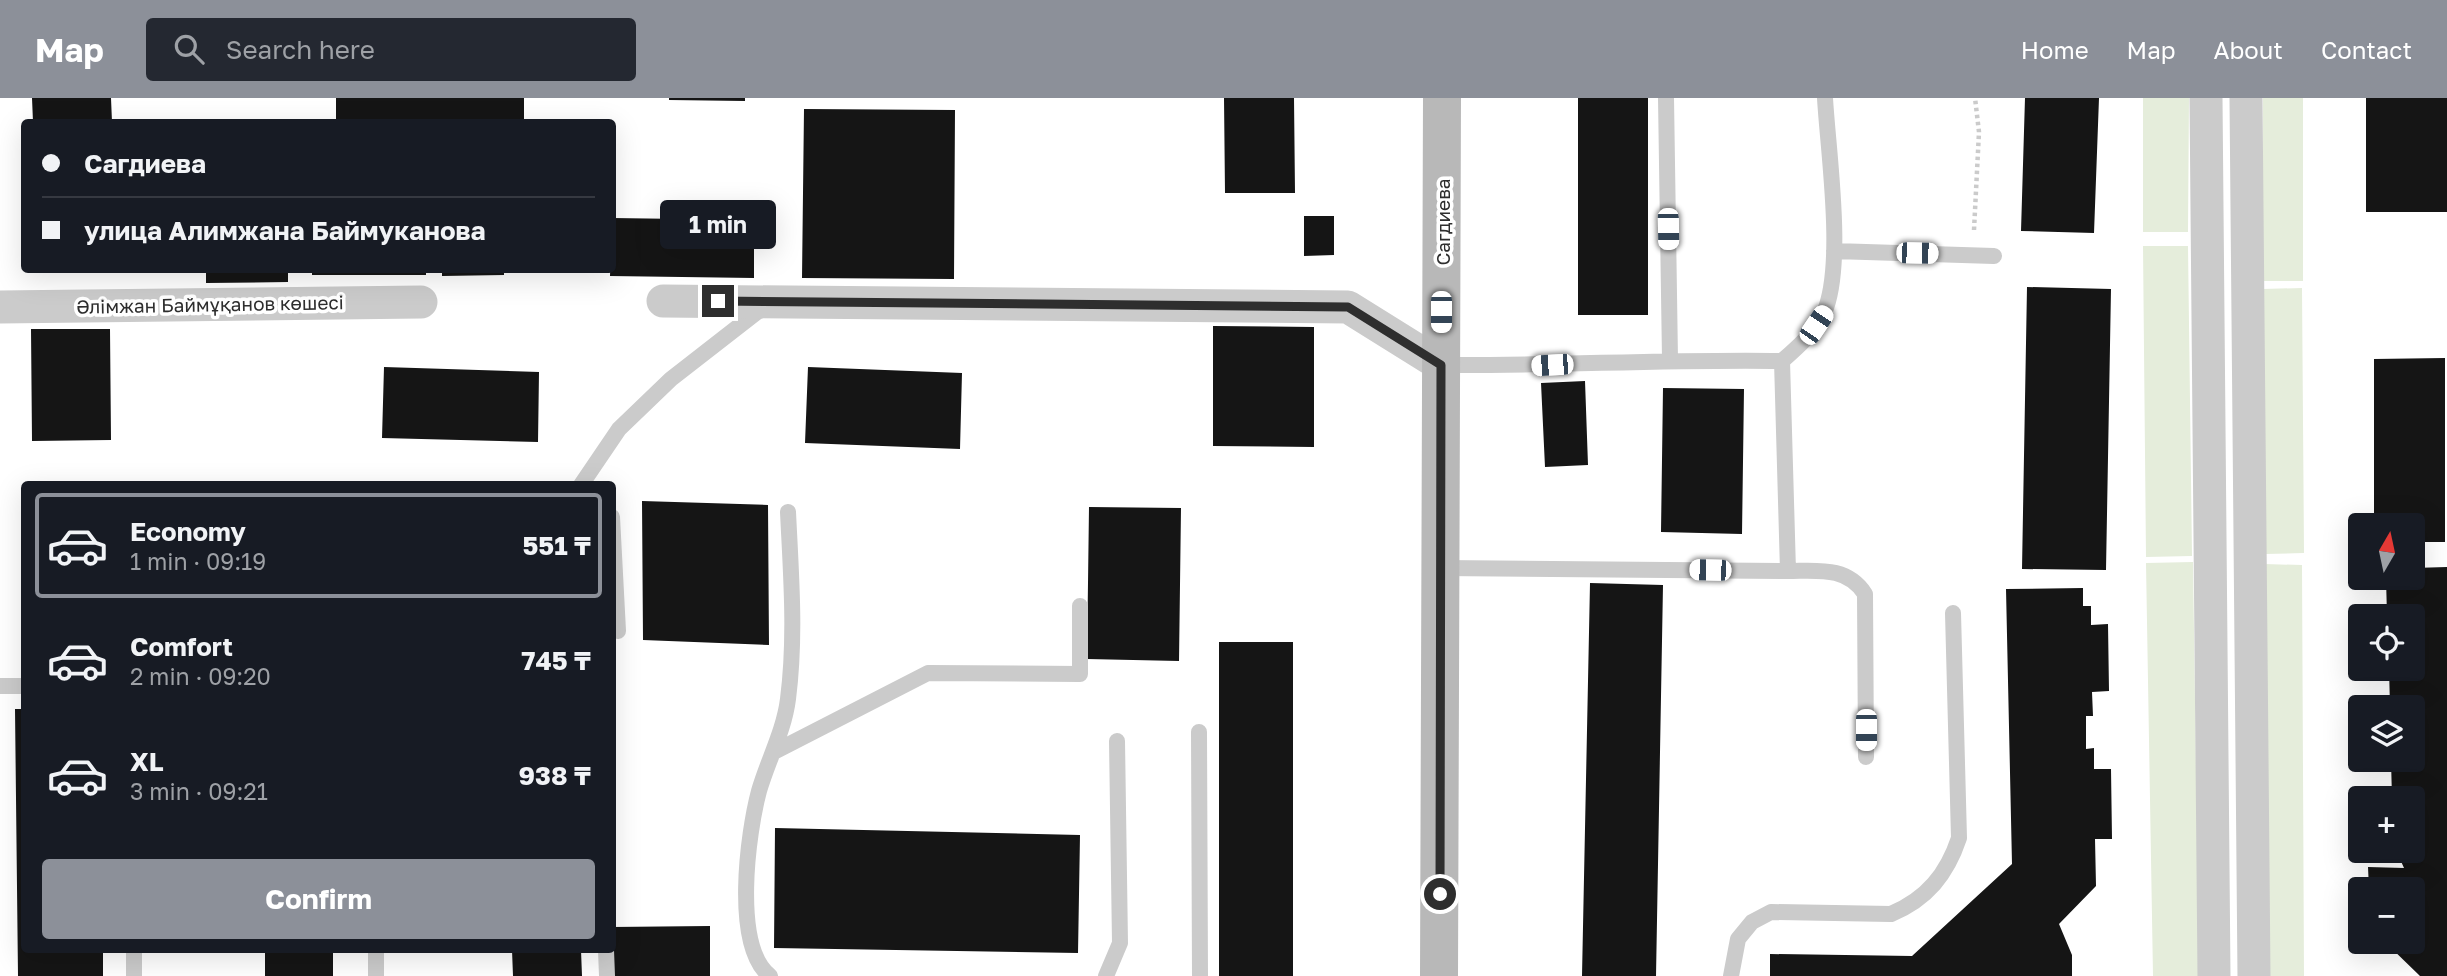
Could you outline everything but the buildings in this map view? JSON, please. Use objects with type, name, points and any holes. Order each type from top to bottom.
[{"type":"street","name":"Сагдиева","points":[[1439,976],[1441,98]]},
{"type":"street","points":[[2214,976],[2206,113],[2246,114],[2254,976]]},
{"type":"street","points":[[2207,240],[2247,241]]},
{"type":"street","points":[[663,301],[1348,307],[1441,365]]},
{"type":"street","name":"Әлімжан Баймұқанов көшесі","points":[[0,307],[421,302]]},
{"type":"street","points":[[2208,354],[2248,354]]},
{"type":"street","points":[[2209,471],[2249,471]]},
{"type":"street","points":[[2211,585],[2250,584]]},
{"type":"street","points":[[2211,700],[2251,700]]},
{"type":"street","points":[[2213,820],[2252,820]]},
{"type":"street","points":[[2214,932],[2253,932]]},
{"type":"lane","points":[[1666,98],[1670,359]]},
{"type":"lane","points":[[1441,365],[1529,366],[1670,359],[1782,361],[1807,339],[1825,312],[1834,251],[1825,98]]},
{"type":"lane","points":[[1834,251],[1994,256]]},
{"type":"lane","points":[[583,481],[619,429],[662,387],[772,300]]},
{"type":"lane","points":[[1782,361],[1788,571]]},
{"type":"lane","points":[[771,976],[764,971],[750,935],[747,859],[760,787],[788,704],[794,642],[788,512]]},
{"type":"lane","points":[[1441,568],[1788,571],[1831,572],[1850,577],[1865,594],[1866,757]]},
{"type":"lane","points":[[616,593],[618,631]]},
{"type":"lane","points":[[774,752],[928,673],[1080,674],[1080,606]]},
{"type":"lane","points":[[1731,976],[1738,939],[1752,922],[1771,912],[1891,914],[1909,906],[1928,892],[1947,868],[1958,838],[1953,613]]},
{"type":"lane","points":[[0,687],[21,686]]},
{"type":"lane","points":[[1199,732],[1200,976]]},
{"type":"lane","points":[[1106,976],[1119,943],[1117,741]]},
{"type":"lane","points":[[134,953],[134,976]]},
{"type":"lane","points":[[376,953],[376,976]]},
{"type":"lane","points":[[606,953],[607,976]]},
{"type":"path","points":[[1973,255],[1979,132],[1975,98]]},
{"type":"green space","points":[[2143,98],[2189,98],[2188,232],[2143,232]]},
{"type":"green space","points":[[2263,98],[2303,98],[2303,281],[2263,281]]},
{"type":"green space","points":[[2143,246],[2188,246],[2192,556],[2146,557]]},
{"type":"green space","points":[[2302,288],[2304,553],[2265,554],[2263,289]]},
{"type":"green space","points":[[2193,562],[2199,976],[2153,976],[2146,563]]},
{"type":"green space","points":[[2264,564],[2302,565],[2304,976],[2267,976]]},
{"type":"route","points":[[718,301],[1348,307],[1441,365],[1440,894]]}]
